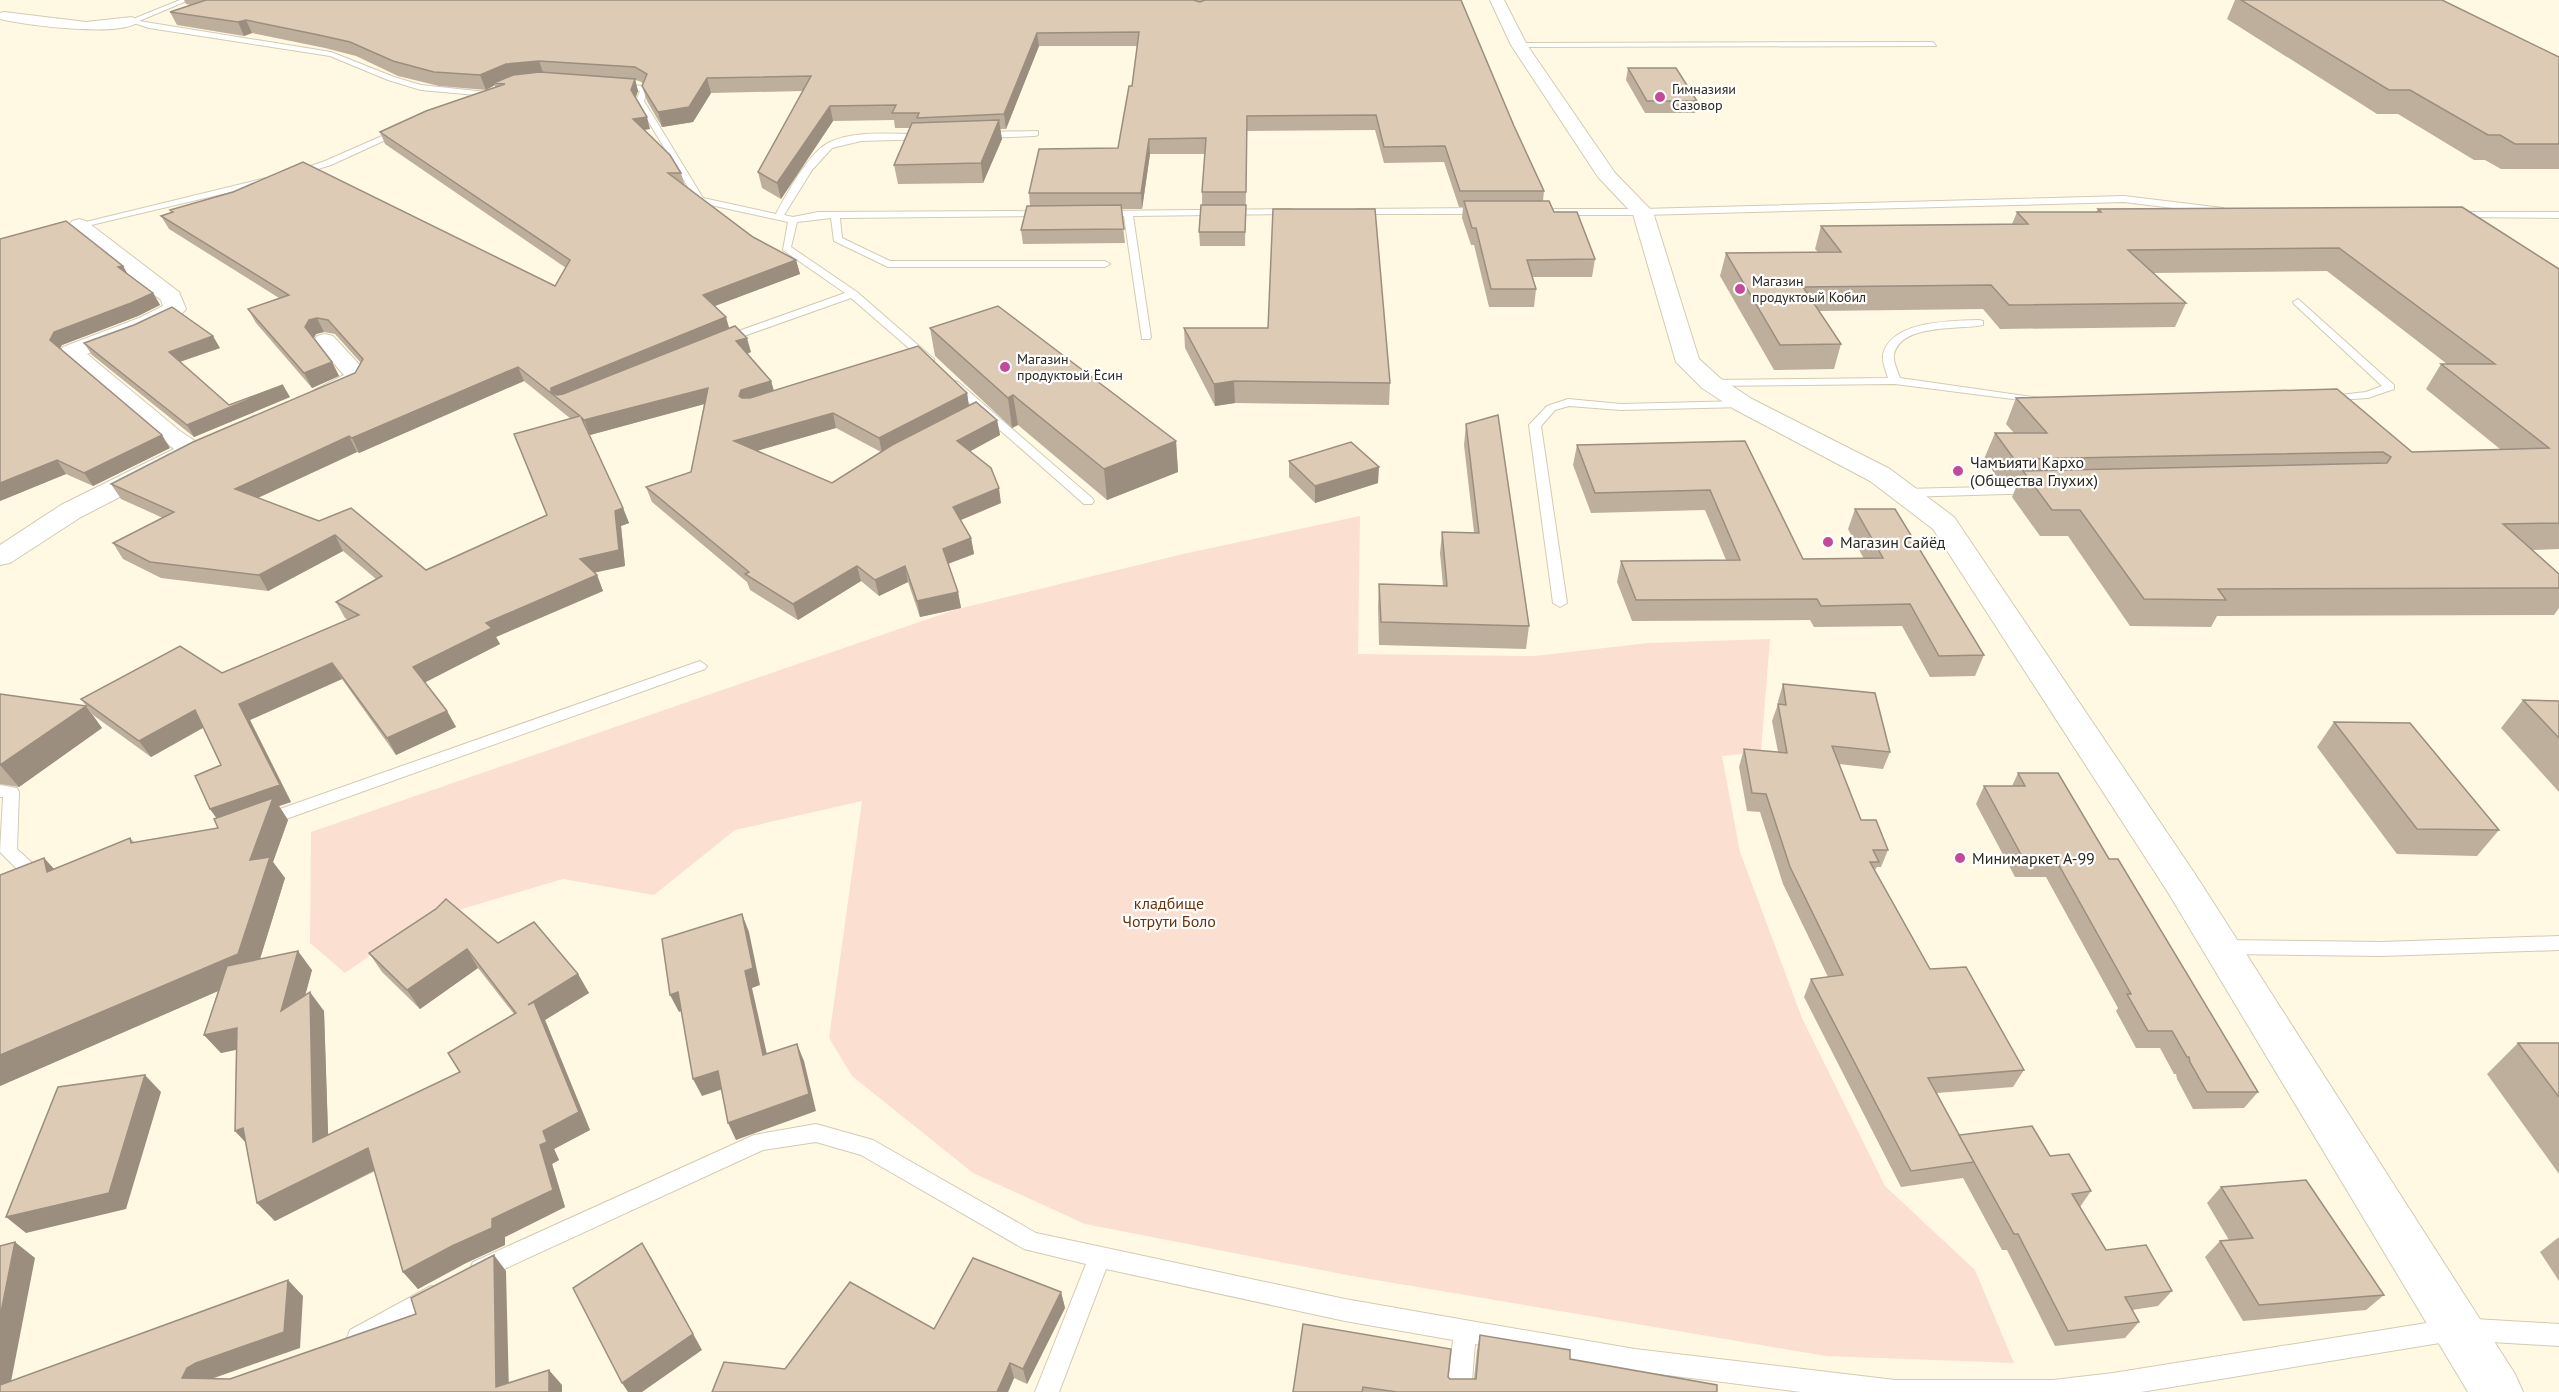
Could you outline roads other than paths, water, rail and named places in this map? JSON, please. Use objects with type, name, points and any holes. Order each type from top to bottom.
[{"type":"street","points":[[1497,0],[1519,45],[1608,177],[1643,212],[1688,362],[1711,383],[1743,404],[1880,476],[1944,523],[2221,946],[2497,1392]]},
{"type":"street","points":[[4,16],[86,26],[132,21]]},
{"type":"street","points":[[0,557],[71,511],[203,445],[171,436],[71,352],[147,324],[175,309],[171,297],[68,228]]},
{"type":"street","points":[[298,405],[353,381],[356,374],[325,341]]},
{"type":"lane","points":[[132,21],[186,0]]},
{"type":"lane","points":[[132,21],[149,26],[331,54],[352,60],[384,77],[420,87],[487,94]]},
{"type":"lane","points":[[1519,45],[1933,44]]},
{"type":"lane","points":[[613,84],[645,89],[640,101],[700,200],[793,220],[818,215],[1058,213]]},
{"type":"lane","points":[[466,103],[505,86]]},
{"type":"lane","points":[[283,177],[328,163],[413,126]]},
{"type":"lane","points":[[976,135],[1035,132]]},
{"type":"lane","points":[[779,217],[790,194],[828,146],[845,140],[940,136]]},
{"type":"lane","points":[[68,228],[271,180]]},
{"type":"lane","points":[[1526,212],[1643,212],[2124,199],[2163,202],[2237,213]]},
{"type":"lane","points":[[1351,212],[1491,211]]},
{"type":"lane","points":[[1093,213],[1304,212]]},
{"type":"lane","points":[[1128,213],[1146,337]]},
{"type":"lane","points":[[2443,214],[2559,215]]},
{"type":"lane","points":[[835,215],[837,239],[888,264],[1105,264]]},
{"type":"lane","points":[[793,220],[786,248],[853,294],[917,356],[943,374],[975,412],[1088,501]]},
{"type":"lane","points":[[716,342],[853,294]]},
{"type":"lane","points":[[2298,302],[2390,387],[2368,395],[2315,400]]},
{"type":"lane","points":[[1895,381],[1888,356],[1894,341],[1913,330],[1979,322]]},
{"type":"lane","points":[[1711,383],[1895,381],[2056,404]]},
{"type":"lane","points":[[1560,603],[1535,425],[1551,408],[1568,402],[1621,407],[1743,404]]},
{"type":"lane","points":[[1903,493],[2046,490]]},
{"type":"lane","points":[[247,826],[700,666]]},
{"type":"lane","points":[[0,792],[11,792],[8,851],[41,875],[18,883]]},
{"type":"lane","points":[[2221,946],[2381,949],[2559,943]]},
{"type":"lane","points":[[341,1347],[459,1280],[761,1141],[816,1133],[866,1147],[1032,1242],[1345,1310],[1465,1331],[1635,1360],[1895,1392],[2053,1392],[2113,1385],[2458,1329],[2559,1335]]},
{"type":"lane","points":[[1047,1392],[1100,1257]]},
{"type":"lane","points":[[1459,1392],[1465,1331]]},
{"type":"place","name":"Гимназияи Сазовор","points":[[1660,97]]},
{"type":"place","name":"Магазин продуктоый Кобил","points":[[1740,289]]},
{"type":"place","name":"Магазин продуктоый Ёсин","points":[[1005,367]]},
{"type":"place","name":"Чамъияти Кархо (Общества Глухих)","points":[[1958,471]]},
{"type":"place","name":"Магазин Сайёд","points":[[1828,542]]},
{"type":"place","name":"Минимаркет А-99","points":[[1960,858]]},
{"type":"park label","name":"кладбище Чотрути Боло","points":[[1169,912]]}]
